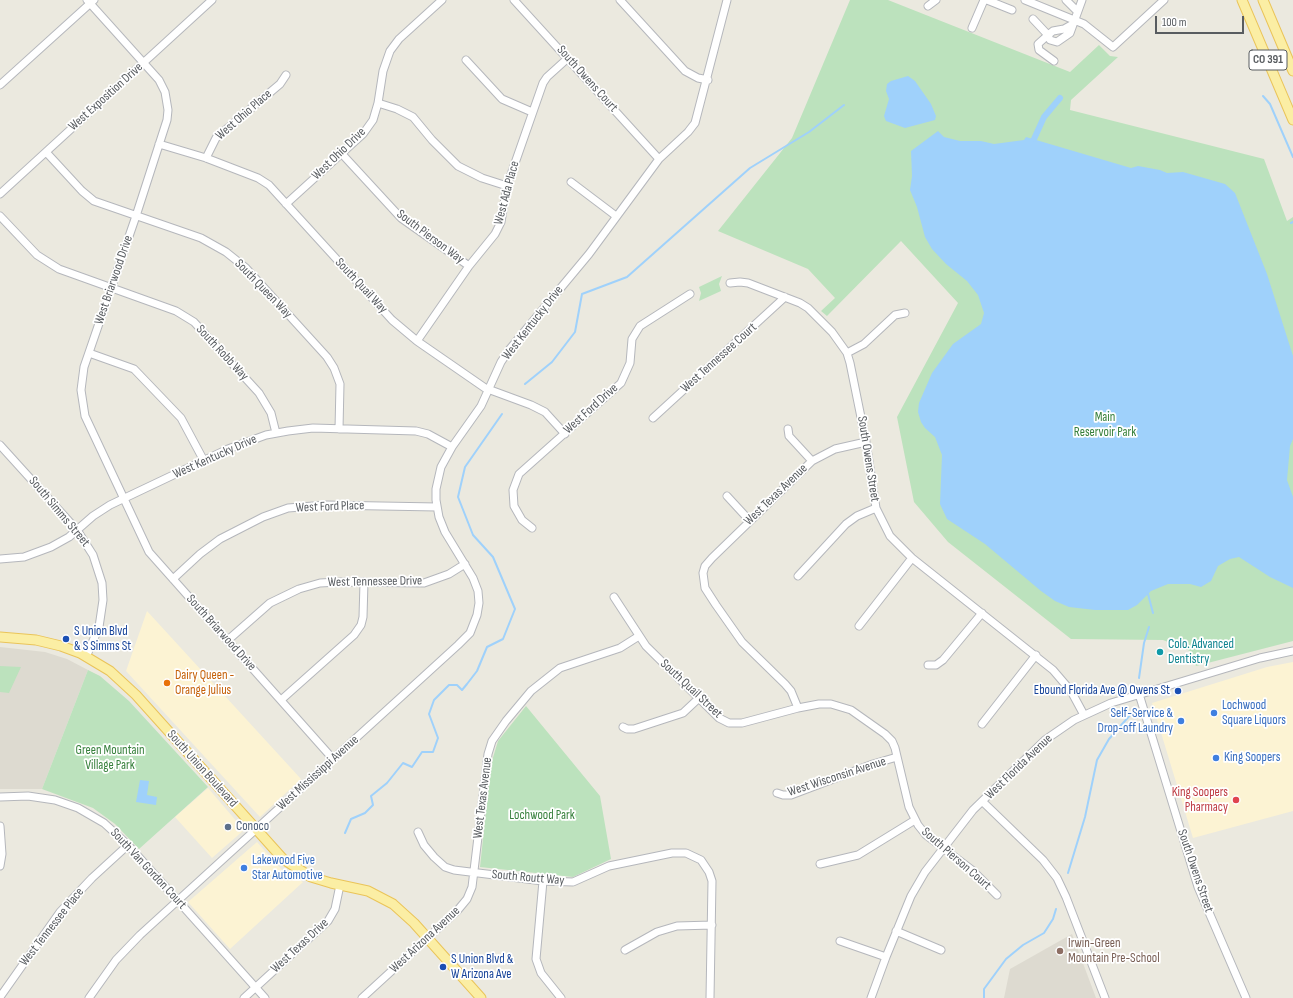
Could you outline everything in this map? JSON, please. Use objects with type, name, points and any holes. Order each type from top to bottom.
[{"type":"main road","name":"CO 391","points":[[1242,0],[1293,120]]},
{"type":"main road","name":"CO 391","points":[[1263,0],[1293,71]]},
{"type":"main road","name":"South Union Boulevard","points":[[0,637],[49,643],[86,657],[110,671],[127,686],[283,859],[299,871],[317,880],[368,891],[387,900],[405,913],[477,997]]},
{"type":"street","name":"West Exposition Drive","points":[[0,194],[212,0]]},
{"type":"street","name":"West Ohio Drive","points":[[286,204],[363,134],[373,120],[378,103],[383,70],[390,50],[399,39],[442,0]]},
{"type":"street","name":"South Owens Court","points":[[514,0],[659,159]]},
{"type":"street","points":[[620,0],[685,71],[698,78],[708,80]]},
{"type":"street","name":"West Kentucky Drive","points":[[0,559],[16,558],[42,551],[61,542],[98,512],[123,499],[242,443],[276,433],[313,428],[422,432],[452,447],[481,406],[501,362],[509,350],[589,254],[659,159],[688,132],[695,123],[708,80],[727,0]]},
{"type":"street","points":[[928,6],[936,0]]},
{"type":"street","points":[[972,28],[984,0]]},
{"type":"street","points":[[987,0],[1012,10]]},
{"type":"street","points":[[1025,0],[1073,22],[1089,27],[1113,46],[1164,0]]},
{"type":"street","points":[[1066,0],[1077,12]]},
{"type":"street","points":[[1033,19],[1048,35],[1050,40],[1057,42],[1070,33],[1082,0]]},
{"type":"street","points":[[0,85],[90,1],[144,62]]},
{"type":"street","points":[[1054,61],[1038,47],[1053,31],[1064,29],[1073,22]]},
{"type":"street","name":"West Ada Place","points":[[417,340],[469,266],[488,245],[501,222],[507,186],[532,112],[547,77],[568,58]]},
{"type":"street","points":[[466,60],[502,99],[532,112]]},
{"type":"street","name":"West Briarwood Drive","points":[[123,499],[87,422],[83,410],[81,382],[89,353],[167,120],[168,102],[159,80],[144,62]]},
{"type":"street","name":"West Ohio Place","points":[[206,158],[216,138],[280,84],[286,75]]},
{"type":"street","points":[[378,103],[397,109],[413,117],[432,140],[458,166],[482,178],[507,186]]},
{"type":"street","name":"South Quail Way","points":[[159,144],[206,158],[258,178],[269,185],[392,320],[417,340],[489,390],[530,405],[544,412],[565,434]]},
{"type":"street","name":"South Queen Way","points":[[46,152],[88,198],[201,238],[226,252],[246,268],[327,357],[334,368],[340,384],[339,429]]},
{"type":"street","name":"South Pierson Way","points":[[342,154],[401,218],[469,266]]},
{"type":"street","points":[[571,182],[616,216]]},
{"type":"street","name":"South Robb Way","points":[[0,216],[37,255],[49,264],[67,273],[176,311],[194,322],[259,393],[271,413],[276,433]]},
{"type":"street","name":"South Owens Street","points":[[730,283],[748,283],[785,297],[808,308],[832,332],[847,353],[866,442],[876,508],[890,536],[912,558],[1036,656],[1063,680],[1084,715]]},
{"type":"street","name":"West Ford Drive","points":[[532,528],[522,520],[514,506],[512,499],[515,481],[525,469],[565,434],[625,376],[630,363],[632,339],[640,326],[690,294]]},
{"type":"street","name":"West Tennessee Court","points":[[653,418],[785,297]]},
{"type":"street","points":[[847,353],[864,344],[895,315],[905,313]]},
{"type":"street","points":[[89,353],[134,369],[181,418],[204,461]]},
{"type":"street","points":[[788,429],[790,436],[812,461]]},
{"type":"street","name":"West Texas Avenue","points":[[798,708],[791,691],[786,684],[742,642],[716,605],[705,588],[705,566],[750,520],[812,461],[835,449],[866,442]]},
{"type":"street","name":"South Simms Street","points":[[0,444],[77,530],[93,554],[100,573],[103,591],[103,608],[99,627],[86,657]]},
{"type":"street","points":[[452,447],[439,473],[436,489],[437,507],[445,532],[465,564]]},
{"type":"street","points":[[727,496],[750,520]]},
{"type":"street","name":"South Briarwood Drive","points":[[123,499],[146,547],[333,759]]},
{"type":"street","name":"West Ford Place","points":[[173,579],[200,554],[220,539],[263,517],[288,508],[326,504],[437,507]]},
{"type":"street","points":[[798,576],[846,524],[857,516],[876,508]]},
{"type":"street","points":[[859,626],[912,558]]},
{"type":"street","name":"West Tennessee Drive","points":[[228,640],[258,612],[284,595],[320,584],[424,582],[449,574],[465,564]]},
{"type":"street","name":"West Mississippi Avenue","points":[[89,998],[124,952],[177,900],[458,645],[473,628],[477,615],[478,591],[465,564]]},
{"type":"street","points":[[281,700],[354,635],[361,625],[363,617],[364,582]]},
{"type":"street","name":"South Quail Street","points":[[614,597],[646,646],[719,718],[729,723],[742,723],[798,708]]},
{"type":"street","points":[[928,665],[936,664],[943,660],[982,614]]},
{"type":"street","name":"West Texas Avenue","points":[[474,874],[488,754],[498,732],[531,691],[560,668],[620,648],[639,636]]},
{"type":"street","name":"West Florida Avenue","points":[[871,998],[911,896],[925,872],[942,848],[973,810],[983,802],[1045,740],[1084,715],[1139,694],[1260,658],[1293,651]]},
{"type":"street","points":[[982,724],[1036,656]]},
{"type":"street","name":"South Owens Street","points":[[1139,694],[1198,887],[1246,998]]},
{"type":"street","points":[[622,727],[634,729],[683,713],[698,698]]},
{"type":"street","name":"South Pierson Court","points":[[798,708],[819,704],[831,704],[851,710],[892,741],[908,808],[915,820],[926,835],[972,870],[997,895]]},
{"type":"street","name":"West Wisconsin Avenue","points":[[777,793],[791,795],[873,764],[897,758]]},
{"type":"street","name":"South Van Gordon Court","points":[[0,798],[34,797],[67,804],[100,820],[128,845],[265,998]]},
{"type":"street","points":[[983,802],[1044,860],[1057,878],[1066,897],[1105,998]]},
{"type":"street","points":[[820,864],[858,855],[915,820]]},
{"type":"street","points":[[0,826],[2,854],[0,866]]},
{"type":"street","name":"South Routt Way","points":[[418,832],[424,845],[442,864],[454,870],[474,874],[543,881],[573,882],[609,866],[658,854],[686,853],[701,860],[710,872],[712,881],[710,998]]},
{"type":"street","name":"West Tennessee Place","points":[[0,997],[60,912],[92,878],[128,845]]},
{"type":"street","name":"West Arizona Avenue","points":[[362,998],[428,938],[467,899],[472,887],[474,874]]},
{"type":"street","points":[[543,881],[536,959],[541,973],[561,998]]},
{"type":"street","name":"West Texas Drive","points":[[244,998],[328,921],[336,907],[340,885]]},
{"type":"street","points":[[625,950],[657,932],[677,926],[712,925]]},
{"type":"street","points":[[896,932],[941,950]]},
{"type":"street","points":[[840,941],[886,957]]},
{"type":"shaded area","points":[[147,611],[301,779],[260,817],[126,671]]},
{"type":"shaded area","points":[[0,647],[45,652],[67,659],[88,670],[42,789],[0,789]]},
{"type":"shaded area","points":[[1293,662],[1293,811],[1193,838],[1152,703],[1267,667]]},
{"type":"shaded area","points":[[208,788],[244,830],[212,858],[175,817]]},
{"type":"shaded area","points":[[257,842],[281,869],[303,882],[230,949],[188,902]]},
{"type":"shaded area","name":"Irwin-Green Mountain Pre-School","points":[[1072,934],[1096,998],[1004,998],[1010,969]]},
{"type":"green space","name":"Main Reservoir Park","points":[[850,0],[888,0],[1070,72],[1099,45],[1110,56],[1118,57],[1071,100],[1070,110],[1264,159],[1287,221],[1293,217],[1293,641],[1196,666],[1190,651],[1163,640],[1071,639],[948,542],[914,502],[897,417],[958,303],[901,241],[827,316],[821,311],[835,298],[808,269],[718,231],[792,138]]},
{"type":"green space","points":[[722,276],[719,284],[721,291],[699,301],[701,293],[699,287]]},
{"type":"green space","points":[[0,666],[21,667],[9,693],[0,692]]},
{"type":"green space","name":"Green Mountain Village Park","points":[[88,670],[100,676],[129,701],[208,787],[139,849],[115,824],[93,808],[42,789]]},
{"type":"green space","name":"Lochwood Park","points":[[526,706],[600,796],[611,859],[573,877],[480,867],[491,764],[498,741]]},
{"type":"water","points":[[908,76],[915,81],[931,104],[936,116],[935,120],[905,128],[886,121],[884,116],[889,99],[886,91],[887,84],[891,81]]},
{"type":"water","name":"Main Reservoir Park","points":[[938,131],[944,137],[960,141],[981,141],[994,144],[1024,140],[1026,137],[1131,168],[1138,166],[1160,170],[1167,173],[1183,172],[1225,184],[1235,193],[1267,274],[1293,356],[1293,439],[1290,446],[1287,480],[1293,497],[1293,588],[1270,577],[1239,557],[1230,559],[1218,566],[1211,581],[1201,587],[1190,584],[1168,584],[1151,591],[1137,605],[1128,610],[1095,610],[1069,607],[1055,601],[1041,591],[985,544],[947,519],[940,504],[942,455],[935,437],[921,422],[918,412],[919,403],[932,373],[953,344],[981,324],[984,313],[978,295],[967,281],[946,264],[932,249],[925,237],[917,207],[910,190],[912,176],[911,151]]},
{"type":"water","points":[[140,780],[149,781],[147,795],[157,797],[156,805],[136,802]]},
{"type":"waterway","points":[[1263,96],[1270,104],[1293,157]]},
{"type":"waterway","points":[[1034,139],[1044,117],[1060,98]]},
{"type":"waterway","points":[[525,384],[552,362],[575,332],[582,294],[627,277],[750,168],[809,132],[844,105]]},
{"type":"waterway","points":[[345,833],[351,819],[365,813],[373,805],[371,796],[387,783],[403,763],[412,767],[422,752],[433,752],[438,738],[429,714],[434,700],[449,685],[457,685],[462,690],[477,671],[487,647],[503,639],[515,609],[493,557],[473,535],[458,497],[465,467],[502,414]]},
{"type":"waterway","points":[[1148,594],[1153,613]]},
{"type":"waterway","points":[[1139,678],[1144,643],[1149,627]]},
{"type":"waterway","points":[[1068,873],[1085,817],[1097,760],[1109,739],[1131,714]]},
{"type":"waterway","points":[[984,998],[984,989],[1006,959],[1023,945],[1044,933],[1053,919],[1056,909]]},
{"type":"place","name":"S Union Blvd & S Simms St","points":[[66,639]]},
{"type":"place","name":"Colo. Advanced Dentistry","points":[[1160,652]]},
{"type":"place","name":"Dairy Queen - Orange Julius","points":[[167,683]]},
{"type":"place","name":"Ebound Florida Ave @ Owens St","points":[[1178,691]]},
{"type":"place","name":"Lochwood Square Liquors","points":[[1214,713]]},
{"type":"place","name":"Self-Service & Drop-off Laundry","points":[[1181,721]]},
{"type":"place","name":"King Soopers","points":[[1216,758]]},
{"type":"place","name":"King Soopers Pharmacy","points":[[1236,800]]},
{"type":"place","name":"Conoco","points":[[228,827]]},
{"type":"place","name":"Lakewood Five Star Automotive","points":[[244,868]]},
{"type":"place","name":"Irwin-Green Mountain Pre-School","points":[[1060,951]]},
{"type":"place","name":"S Union Blvd & W Arizona Ave","points":[[443,967]]}]
